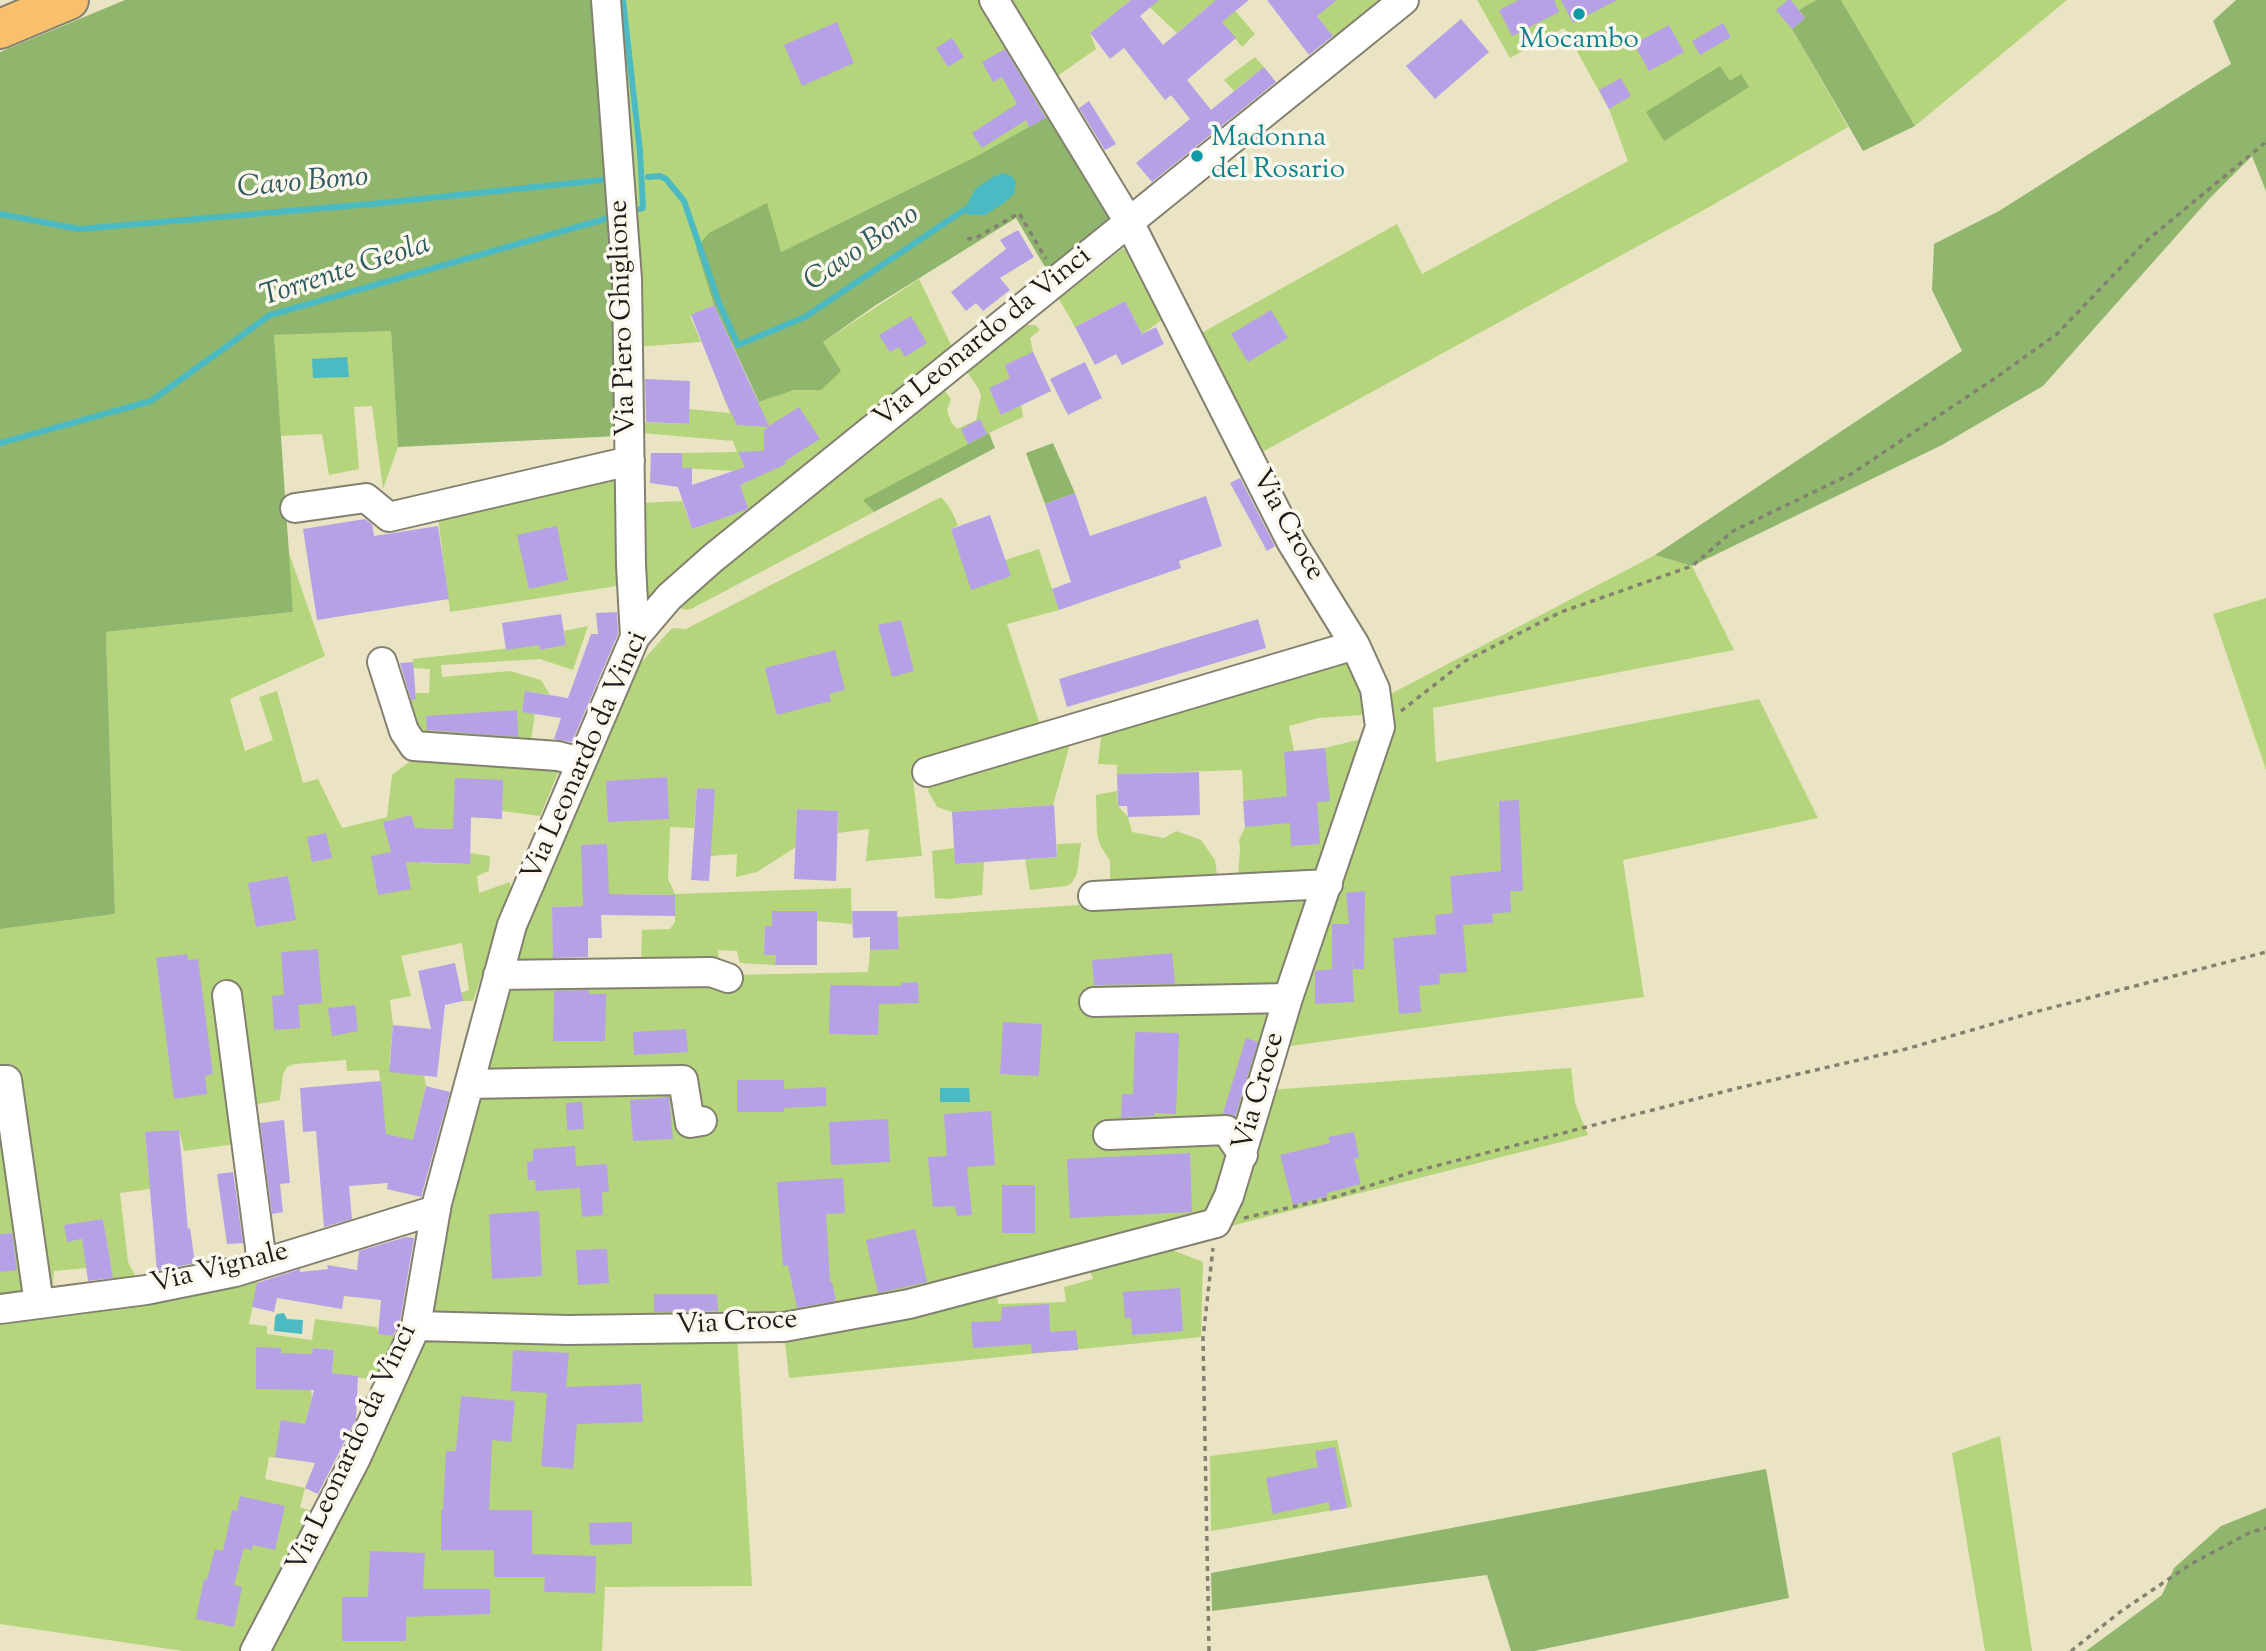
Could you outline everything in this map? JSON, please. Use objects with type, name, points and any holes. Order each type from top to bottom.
[{"type":"highway","points":[[0,29],[69,0]]},
{"type":"street","name":"Via Piero Ghiglione","points":[[606,0],[627,279],[631,565],[635,637]]},
{"type":"street","name":"Via Leonardo da Vinci","points":[[255,1651],[356,1458],[416,1326],[436,1210],[512,925],[635,637],[669,597],[713,558],[1404,0]]},
{"type":"street","name":"Via Croce","points":[[416,1326],[568,1330],[784,1327],[909,1304],[1216,1223],[1229,1196],[1288,998],[1380,727],[1376,689],[1355,645],[1292,541],[1129,222],[996,1]]},
{"type":"street","points":[[295,508],[366,498],[389,517],[630,461]]},
{"type":"street","points":[[927,772],[1355,645]]},
{"type":"street","points":[[382,662],[404,731],[414,746],[558,756],[581,762]]},
{"type":"street","points":[[1093,896],[1328,884]]},
{"type":"street","points":[[498,975],[711,972],[728,978]]},
{"type":"street","points":[[228,995],[262,1263]]},
{"type":"street","points":[[1094,1002],[1288,998]]},
{"type":"street","points":[[0,1080],[7,1080],[39,1304]]},
{"type":"street","points":[[469,1084],[683,1080],[690,1123],[702,1121]]},
{"type":"street","points":[[1108,1135],[1226,1130],[1243,1155]]},
{"type":"street","name":"Via Vignale","points":[[0,1309],[146,1290],[235,1272],[436,1210]]},
{"type":"path","points":[[1380,727],[1465,661],[1561,612],[1692,566],[1733,531],[1851,474],[1898,443],[2057,334],[2145,242],[2266,142]]},
{"type":"path","points":[[967,239],[976,239],[1019,213],[1057,279]]},
{"type":"path","points":[[1209,1651],[1203,1338],[1216,1223],[1264,1215],[1335,1197],[1412,1171],[1734,1089],[1906,1049],[2031,1013],[2266,952]]},
{"type":"path","points":[[2071,1651],[2120,1612],[2191,1564],[2250,1532],[2266,1528]]},
{"type":"green space","points":[[125,0],[595,0],[617,276],[618,436],[398,447],[391,331],[274,335],[293,612],[106,632],[115,914],[0,929],[0,52]]},
{"type":"green space","points":[[611,0],[983,0],[1050,115],[977,156],[781,252],[696,248],[714,305],[690,316],[701,342],[636,347]]},
{"type":"green space","points":[[1003,0],[1131,0],[1090,33],[1096,49],[1056,77]]},
{"type":"green space","points":[[1142,0],[1226,0],[1255,34],[1242,47],[1209,6],[1177,33]]},
{"type":"green space","points":[[1305,0],[1389,0],[1337,42]]},
{"type":"green space","points":[[1477,0],[1816,0],[1799,10],[1805,18],[1792,29],[1848,127],[1702,211],[1255,456],[1196,336],[1397,224],[1422,274],[1628,161],[1609,109],[1564,28],[1510,58]]},
{"type":"green space","points":[[1816,0],[1841,0],[1915,126],[1863,151],[1792,29],[1805,18],[1799,10]]},
{"type":"green space","points":[[1841,0],[2067,0],[1915,126]]},
{"type":"green space","points":[[2236,0],[2266,0],[2266,191],[2252,156],[2210,198],[2043,386],[1942,445],[1692,566],[1655,555],[1962,351],[1932,290],[1934,244],[1999,211],[2231,64],[2213,21]]},
{"type":"green space","points":[[1255,57],[1264,67],[1234,91],[1224,80]]},
{"type":"green space","points":[[1720,66],[1730,81],[1741,74],[1749,87],[1664,141],[1646,112]]},
{"type":"green space","points":[[1050,115],[1119,221],[1049,274],[1016,218],[876,305],[823,342],[841,371],[821,390],[794,390],[759,402],[714,305],[696,248],[709,233],[767,203],[781,252],[977,156]]},
{"type":"green space","points":[[1122,249],[1137,252],[1169,315],[1142,334],[1125,301],[1075,327],[1059,299]]},
{"type":"green space","points":[[919,279],[953,349],[650,602],[638,592],[639,503],[682,501],[692,529],[748,509],[735,471],[682,468],[682,453],[737,452],[733,441],[642,433],[640,422],[688,424],[689,409],[730,413],[724,398],[741,367],[759,402],[794,390],[821,390],[823,342]]},
{"type":"green space","points":[[1027,325],[1035,325],[1040,330],[1030,338],[1033,352],[1051,391],[1021,405],[1023,417],[864,500],[874,512],[691,609],[680,608],[682,602],[780,520],[944,390],[951,399],[947,410],[957,429],[976,420],[981,396],[966,370]]},
{"type":"green space","points":[[391,331],[398,447],[383,489],[372,406],[354,407],[359,469],[329,475],[322,434],[280,436],[273,335]]},
{"type":"green space","points":[[989,433],[995,448],[874,512],[863,500]]},
{"type":"green space","points":[[1053,443],[1075,493],[1045,504],[1026,453]]},
{"type":"green space","points":[[618,479],[617,586],[450,612],[438,518]]},
{"type":"green space","points":[[941,497],[958,525],[951,529],[972,589],[1005,560],[1039,549],[1059,610],[1007,624],[1042,731],[912,770],[922,856],[866,861],[869,829],[838,833],[838,811],[797,809],[796,847],[757,872],[736,877],[737,854],[710,856],[714,789],[697,788],[694,828],[670,827],[668,879],[675,894],[851,888],[852,924],[817,921],[817,911],[773,911],[772,926],[765,927],[764,954],[776,955],[775,965],[740,963],[737,951],[718,950],[719,964],[641,965],[642,930],[670,929],[675,922],[675,895],[613,894],[601,905],[552,907],[554,966],[508,967],[633,672],[672,628],[686,629]]},
{"type":"green space","points":[[288,550],[325,656],[230,699],[245,751],[273,740],[259,697],[277,691],[303,783],[318,779],[342,828],[387,817],[392,775],[424,751],[400,700],[416,699],[416,693],[429,693],[430,669],[413,668],[413,659],[539,645],[540,650],[566,645],[564,631],[588,626],[573,670],[540,659],[441,665],[442,677],[510,671],[541,680],[550,695],[526,691],[522,711],[535,714],[530,746],[561,766],[540,816],[502,811],[502,819],[464,817],[463,829],[421,828],[420,863],[469,864],[470,853],[490,856],[489,871],[477,876],[479,893],[510,882],[511,891],[473,1001],[463,1001],[461,993],[469,990],[462,943],[401,956],[411,996],[390,1000],[393,1025],[389,1065],[424,1075],[426,1086],[413,1140],[379,1148],[384,1123],[379,1070],[347,1071],[346,1060],[287,1067],[283,1074],[280,1100],[247,1106],[236,1144],[184,1151],[179,1130],[145,1133],[150,1189],[120,1193],[128,1262],[140,1285],[114,1287],[103,1219],[67,1241],[84,1239],[87,1268],[54,1271],[53,1286],[48,1294],[0,1304],[0,929],[115,914],[106,632],[293,612]]},
{"type":"green space","points":[[1655,555],[1692,566],[1734,650],[1433,708],[1436,762],[1759,699],[1818,818],[1623,860],[1644,997],[1283,1047],[1383,698]]},
{"type":"green space","points":[[2266,598],[2266,770],[2213,614]]},
{"type":"green space","points":[[1350,652],[1367,692],[1362,715],[1318,718],[1289,726],[1294,751],[1325,748],[1361,739],[1317,879],[1238,876],[1239,840],[1245,827],[1242,770],[1117,774],[1117,765],[1098,764],[1101,737],[1107,726]]},
{"type":"green space","points":[[1062,739],[1069,748],[1053,805],[952,812],[937,807],[928,791],[930,781]]},
{"type":"green space","points":[[1117,791],[1118,806],[1128,817],[1132,832],[1164,838],[1176,831],[1201,840],[1215,860],[1217,875],[1209,881],[1110,882],[1110,861],[1097,834],[1096,795]]},
{"type":"green space","points":[[1081,843],[1077,873],[1072,883],[1030,890],[1025,859],[1057,857],[1057,844]]},
{"type":"green space","points":[[954,848],[956,864],[984,862],[982,895],[935,898],[932,851]]},
{"type":"green space","points":[[1322,889],[1246,1129],[1206,1214],[847,1313],[426,1323],[445,1212],[505,980],[868,972],[870,950],[899,948],[897,917]]},
{"type":"green space","points":[[1571,1068],[1575,1103],[1588,1135],[1219,1229],[1269,1090]]},
{"type":"green space","points":[[1162,1246],[1203,1262],[1201,1337],[789,1378],[784,1333],[997,1294],[998,1304],[1066,1302],[1064,1287],[1093,1279],[1087,1263]]},
{"type":"green space","points":[[260,1271],[249,1324],[267,1326],[267,1334],[312,1340],[315,1319],[377,1327],[378,1334],[397,1336],[379,1381],[332,1373],[334,1350],[313,1348],[310,1383],[312,1397],[303,1431],[297,1432],[293,1460],[269,1457],[265,1479],[305,1488],[300,1507],[316,1513],[246,1651],[183,1651],[0,1624],[0,1317]]},
{"type":"green space","points":[[426,1333],[737,1335],[752,1586],[605,1587],[602,1651],[269,1651]]},
{"type":"green space","points":[[2000,1436],[2032,1651],[1985,1651],[1952,1453]]},
{"type":"green space","points":[[1337,1440],[1352,1507],[1211,1531],[1210,1456]]},
{"type":"green space","points":[[1766,1469],[1789,1598],[1534,1651],[1511,1651],[1487,1575],[1212,1611],[1211,1573]]},
{"type":"green space","points":[[2266,1508],[2266,1651],[2086,1651],[2162,1595],[2174,1568],[2221,1526]]},
{"type":"water","points":[[1003,173],[1016,181],[1014,194],[985,215],[968,215],[964,210],[975,189]]},
{"type":"water","points":[[347,357],[349,377],[313,378],[312,359]]},
{"type":"water","points":[[940,1088],[969,1088],[970,1102],[940,1102]]},
{"type":"water","points":[[284,1313],[287,1319],[303,1320],[302,1334],[274,1331],[275,1317]]},
{"type":"building","points":[[1131,0],[1159,0],[1140,16],[1163,45],[1216,0],[1249,0],[1222,22],[1236,38],[1187,80],[1211,110],[1264,67],[1276,82],[1152,182],[1136,163],[1190,119],[1171,95],[1165,100],[1124,48],[1110,59],[1090,33]]},
{"type":"building","points":[[1267,0],[1337,0],[1317,16],[1333,36],[1309,55]]},
{"type":"building","points":[[1519,0],[1554,0],[1559,12],[1512,36],[1499,10]]},
{"type":"building","name":"Mocambo","points":[[1561,0],[1617,0],[1573,23]]},
{"type":"building","points":[[1791,0],[1805,18],[1792,29],[1776,10]]},
{"type":"building","points":[[1461,19],[1489,52],[1435,99],[1406,66]]},
{"type":"building","points":[[837,22],[854,63],[802,86],[784,45]]},
{"type":"building","points":[[1723,23],[1731,37],[1700,55],[1692,41]]},
{"type":"building","points":[[1669,25],[1684,52],[1649,71],[1634,44]]},
{"type":"building","points":[[952,38],[964,57],[948,67],[936,48]]},
{"type":"building","points":[[1005,49],[1046,118],[1029,127],[1026,120],[982,148],[972,133],[1017,104],[1002,77],[993,82],[982,62]]},
{"type":"building","points":[[1621,78],[1631,96],[1609,109],[1599,90]]},
{"type":"building","points":[[1089,101],[1116,144],[1105,150],[1079,108]]},
{"type":"building","points":[[1018,230],[1034,257],[1000,278],[1010,290],[983,311],[976,303],[966,311],[951,292],[1006,249],[1000,240]]},
{"type":"building","points":[[1125,301],[1142,334],[1156,327],[1164,344],[1122,365],[1116,354],[1095,365],[1075,327]]},
{"type":"building","points":[[714,305],[769,426],[799,407],[820,439],[785,461],[786,464],[740,485],[748,508],[746,510],[692,529],[678,487],[650,483],[651,453],[682,453],[682,468],[692,468],[692,485],[745,467],[738,452],[764,451],[764,430],[769,427],[737,425],[724,398],[691,315]]},
{"type":"building","points":[[1271,310],[1288,338],[1248,362],[1231,334]]},
{"type":"building","points":[[911,316],[927,343],[905,357],[899,347],[890,352],[879,335]]},
{"type":"building","points":[[1033,352],[1051,391],[1001,415],[989,388],[1010,378],[1005,365]]},
{"type":"building","points":[[1085,362],[1102,398],[1068,415],[1050,379]]},
{"type":"building","points":[[645,379],[690,381],[689,424],[646,422]]},
{"type":"building","points":[[980,419],[987,434],[968,444],[961,429]]},
{"type":"building","points":[[1240,478],[1275,546],[1267,551],[1230,483]]},
{"type":"building","points":[[1075,493],[1090,536],[1206,496],[1222,546],[1179,561],[1181,568],[1059,610],[1052,589],[1071,582],[1045,504]]},
{"type":"building","points":[[990,515],[1011,576],[971,590],[951,529]]},
{"type":"building","points":[[365,519],[372,524],[374,536],[438,526],[449,599],[317,620],[303,529]]},
{"type":"building","points":[[557,526],[568,580],[529,589],[517,535]]},
{"type":"building","points":[[617,612],[618,634],[572,742],[554,739],[561,718],[522,712],[525,691],[568,698],[591,634],[598,634],[596,613]]},
{"type":"building","points":[[561,614],[566,645],[540,650],[539,645],[506,650],[502,623]]},
{"type":"building","points":[[1258,619],[1266,648],[1067,707],[1059,679]]},
{"type":"building","points":[[901,620],[914,671],[892,677],[878,625]]},
{"type":"building","points":[[835,650],[845,690],[829,694],[831,701],[777,715],[765,668]]},
{"type":"building","points":[[413,662],[416,699],[411,700],[400,663]]},
{"type":"building","points":[[517,710],[518,737],[427,730],[426,716]]},
{"type":"building","points":[[1325,748],[1330,801],[1317,802],[1320,844],[1291,846],[1290,823],[1245,827],[1243,801],[1287,796],[1284,752]]},
{"type":"building","points":[[1199,772],[1200,815],[1128,817],[1127,806],[1118,806],[1117,774]]},
{"type":"building","points":[[667,777],[669,819],[608,822],[606,781]]},
{"type":"building","points":[[455,778],[503,780],[502,819],[471,817],[470,864],[406,862],[411,889],[378,895],[371,856],[391,852],[383,822],[411,815],[415,828],[453,829]]},
{"type":"building","points":[[697,788],[715,789],[709,881],[691,880]]},
{"type":"building","points":[[1519,800],[1523,891],[1510,891],[1511,912],[1492,914],[1493,923],[1463,925],[1467,972],[1439,974],[1440,984],[1419,986],[1421,1012],[1399,1014],[1393,938],[1436,934],[1435,915],[1453,913],[1450,876],[1501,871],[1499,801]]},
{"type":"building","points":[[1054,805],[1057,857],[955,864],[952,812]]},
{"type":"building","points":[[797,809],[838,811],[836,881],[794,879]]},
{"type":"building","points":[[326,833],[332,858],[312,862],[307,837]]},
{"type":"building","points":[[607,844],[609,894],[675,895],[675,916],[601,915],[602,938],[588,938],[588,957],[553,958],[552,907],[583,906],[581,845]]},
{"type":"building","points":[[288,876],[296,920],[256,927],[248,883]]},
{"type":"building","points":[[1365,891],[1364,969],[1353,969],[1352,958],[1354,1002],[1315,1004],[1315,971],[1332,969],[1332,924],[1349,924],[1346,893]]},
{"type":"building","points":[[772,911],[817,911],[817,965],[775,965],[776,955],[764,955],[765,926],[772,926]]},
{"type":"building","points":[[852,911],[897,911],[899,949],[870,950],[870,937],[853,938]]},
{"type":"building","points":[[318,949],[322,1003],[298,1005],[300,1028],[274,1030],[272,996],[284,995],[281,952]]},
{"type":"building","points":[[1172,953],[1175,984],[1094,985],[1092,960]]},
{"type":"building","points":[[187,954],[188,960],[198,959],[213,1074],[205,1076],[207,1094],[174,1099],[156,958]]},
{"type":"building","points":[[455,963],[463,1001],[445,1005],[437,1077],[389,1072],[393,1025],[431,1029],[418,971]]},
{"type":"building","points":[[918,982],[919,1003],[879,1004],[878,1035],[829,1034],[830,985],[901,986],[901,983]]},
{"type":"building","points":[[589,990],[589,994],[606,994],[605,1041],[553,1041],[554,991]]},
{"type":"building","points":[[355,1005],[358,1031],[332,1036],[328,1008]]},
{"type":"building","points":[[1003,1022],[1042,1024],[1039,1076],[1000,1074]]},
{"type":"building","points":[[686,1029],[688,1052],[634,1055],[633,1032]]},
{"type":"building","points":[[1135,1032],[1179,1033],[1176,1114],[1155,1113],[1154,1116],[1121,1118],[1122,1094],[1133,1094]]},
{"type":"building","points":[[1246,1038],[1258,1042],[1235,1117],[1223,1113]]},
{"type":"building","points":[[737,1080],[784,1080],[784,1089],[826,1087],[826,1106],[784,1108],[784,1112],[737,1112]]},
{"type":"building","points":[[381,1081],[386,1134],[413,1140],[426,1086],[450,1092],[421,1197],[387,1189],[388,1183],[349,1186],[352,1219],[324,1227],[316,1131],[303,1132],[300,1088]]},
{"type":"building","points":[[669,1097],[673,1139],[633,1141],[630,1100]]},
{"type":"building","points":[[582,1102],[584,1129],[567,1130],[566,1103]]},
{"type":"building","points":[[991,1111],[995,1165],[967,1167],[972,1215],[957,1216],[955,1206],[933,1207],[928,1157],[947,1156],[944,1114]]},
{"type":"building","points":[[888,1119],[890,1162],[831,1165],[829,1122]]},
{"type":"building","points":[[284,1120],[290,1183],[280,1184],[283,1212],[272,1214],[260,1123]]},
{"type":"building","points":[[179,1130],[188,1229],[190,1228],[195,1263],[157,1271],[145,1132]]},
{"type":"building","points":[[1354,1132],[1359,1157],[1354,1159],[1361,1184],[1293,1205],[1280,1155],[1330,1143],[1328,1137]]},
{"type":"building","points":[[575,1146],[576,1166],[607,1164],[609,1192],[602,1192],[603,1215],[582,1217],[580,1188],[536,1191],[535,1180],[528,1180],[527,1162],[533,1161],[533,1149]]},
{"type":"building","points":[[1190,1153],[1192,1212],[1070,1218],[1067,1159]]},
{"type":"building","points":[[233,1172],[243,1243],[227,1244],[217,1174]]},
{"type":"building","points":[[843,1178],[845,1213],[826,1214],[830,1282],[836,1301],[797,1308],[788,1265],[783,1266],[777,1182]]},
{"type":"building","points":[[1002,1185],[1035,1185],[1035,1233],[1002,1233]]},
{"type":"building","points":[[539,1211],[542,1276],[492,1279],[489,1214]]},
{"type":"building","points":[[103,1219],[113,1278],[88,1281],[82,1239],[67,1242],[64,1225]]},
{"type":"building","points":[[915,1229],[927,1282],[878,1293],[866,1240]]},
{"type":"building","points":[[12,1233],[17,1270],[0,1272],[0,1234]]},
{"type":"building","points":[[406,1237],[414,1238],[400,1321],[393,1336],[378,1334],[381,1300],[344,1296],[342,1309],[277,1298],[274,1312],[252,1307],[257,1283],[300,1269],[300,1272],[328,1269],[327,1265],[357,1270],[359,1251]]},
{"type":"building","points":[[607,1249],[609,1283],[578,1285],[576,1250]]},
{"type":"building","points":[[1180,1288],[1183,1331],[1132,1335],[1131,1318],[1125,1318],[1123,1292]]},
{"type":"building","points":[[654,1294],[717,1294],[718,1311],[654,1312]]},
{"type":"building","points":[[1049,1304],[1050,1332],[1076,1330],[1078,1350],[1032,1353],[1031,1344],[973,1348],[971,1322],[1001,1321],[1002,1307]]},
{"type":"building","points":[[256,1347],[281,1348],[281,1353],[312,1354],[313,1348],[334,1350],[332,1373],[358,1376],[356,1419],[318,1494],[305,1488],[315,1463],[275,1457],[281,1420],[305,1424],[314,1390],[256,1389]]},
{"type":"building","points":[[513,1350],[569,1353],[566,1387],[641,1384],[643,1422],[577,1424],[573,1469],[541,1466],[547,1393],[511,1391]]},
{"type":"building","points":[[461,1396],[515,1401],[511,1442],[492,1440],[489,1510],[532,1510],[532,1554],[596,1556],[595,1593],[544,1592],[545,1577],[494,1577],[494,1550],[441,1550],[446,1451],[456,1451]]},
{"type":"building","points":[[1335,1447],[1347,1508],[1330,1511],[1329,1502],[1273,1514],[1266,1478],[1318,1467],[1315,1451]]},
{"type":"building","points":[[240,1496],[285,1506],[275,1550],[253,1545],[252,1550],[244,1548],[234,1585],[242,1587],[234,1627],[196,1619],[204,1579],[207,1580],[215,1549],[223,1551],[232,1510],[237,1511]]},
{"type":"building","points":[[632,1522],[632,1544],[590,1545],[589,1523]]},
{"type":"building","points":[[370,1551],[425,1553],[423,1589],[490,1589],[490,1614],[406,1617],[406,1641],[342,1641],[342,1597],[368,1597]]},
{"type":"waterway","name":"Torrente Geola","points":[[623,0],[640,152],[643,208],[640,209]]},
{"type":"waterway","name":"Cavo Bono","points":[[648,177],[660,176],[666,179],[684,201],[719,303],[738,345],[805,317],[964,210]]},
{"type":"waterway","name":"Cavo Bono","points":[[0,214],[79,229],[371,204],[612,179]]},
{"type":"waterway","name":"Torrente Geola","points":[[0,443],[151,401],[270,315],[605,219]]},
{"type":"place","name":"Mocambo","points":[[1579,14]]},
{"type":"place","name":"Madonna del Rosario","points":[[1197,156]]}]
